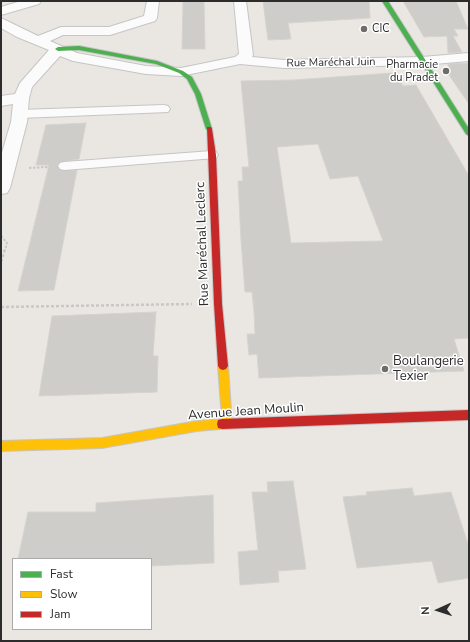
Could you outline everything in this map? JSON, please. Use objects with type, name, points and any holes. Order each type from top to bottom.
[{"type":"street","points":[[1,11],[35,1]]},
{"type":"street","points":[[37,40],[61,31],[110,31],[150,18],[153,1]]},
{"type":"street","points":[[240,1],[246,55],[240,60]]},
{"type":"street","points":[[385,1],[469,134]]},
{"type":"street","name":"Rue Maréchal Juin","points":[[1,22],[73,57],[146,70],[181,72],[240,60],[284,64],[422,61],[469,57]]},
{"type":"street","points":[[1,188],[7,168],[25,86],[58,49]]},
{"type":"street","name":"Rue Maréchal Leclerc","points":[[181,72],[190,78],[201,101],[209,128],[212,155],[218,304],[227,424]]},
{"type":"street","points":[[1,102],[20,106]]},
{"type":"street","name":"Avenue Jean Moulin","points":[[1,446],[102,443],[197,426],[227,424],[469,415]]},
{"type":"lane","points":[[20,106],[164,109]]},
{"type":"lane","points":[[64,166],[212,155]]},
{"type":"path","points":[[7,168],[64,166]]},
{"type":"path","points":[[1,236],[7,243],[1,262]]},
{"type":"path","points":[[1,307],[218,304]]},
{"type":"building","points":[[183,1],[204,1],[205,49],[182,49]]},
{"type":"building","points":[[263,1],[369,1],[370,18],[288,23],[291,39],[268,40]]},
{"type":"building","points":[[403,1],[456,1],[468,29],[454,29],[458,36],[453,36],[462,52],[448,53],[447,36],[424,37]]},
{"type":"building","points":[[469,63],[469,104],[449,75],[448,64]]},
{"type":"building","points":[[392,73],[396,74],[403,86],[416,85],[469,176],[469,338],[454,339],[464,371],[259,378],[257,354],[249,355],[247,334],[255,334],[254,312],[252,292],[245,292],[241,240],[238,181],[243,181],[242,167],[249,167],[241,81],[293,80]],"holes":[[[318,144],[330,179],[358,176],[383,241],[291,243],[277,147]]]},
{"type":"building","points":[[86,123],[79,159],[60,162],[57,165],[60,170],[77,170],[54,290],[18,291],[49,165],[36,165],[46,125]]},
{"type":"building","points":[[156,312],[153,356],[158,356],[157,392],[39,396],[52,316]]},
{"type":"building","points":[[293,481],[306,569],[278,571],[279,582],[240,585],[238,552],[258,550],[252,492],[268,492],[267,482]]},
{"type":"building","points":[[412,488],[414,496],[451,492],[469,547],[469,578],[438,583],[432,561],[357,568],[343,497],[367,495],[366,492]]},
{"type":"building","points":[[213,495],[214,563],[152,566],[152,558],[18,558],[28,512],[96,512],[96,503]]},
{"type":"traffic: fast","points":[[385,1],[469,134]]},
{"type":"traffic: fast","points":[[58,49],[79,48],[157,63],[181,72],[190,78],[198,94],[209,129]]},
{"type":"traffic: slow","points":[[223,366],[227,424]]},
{"type":"traffic: slow","points":[[1,446],[102,443],[197,426],[222,424]]},
{"type":"traffic: jam","points":[[209,129],[212,155],[218,304],[223,366]]},
{"type":"traffic: jam","points":[[222,424],[469,415]]},
{"type":"place","name":"CIC","points":[[364,29]]},
{"type":"place","name":"Pharmacie du Pradet","points":[[446,71]]},
{"type":"place","name":"Boulangerie Texier","points":[[385,369]]}]
